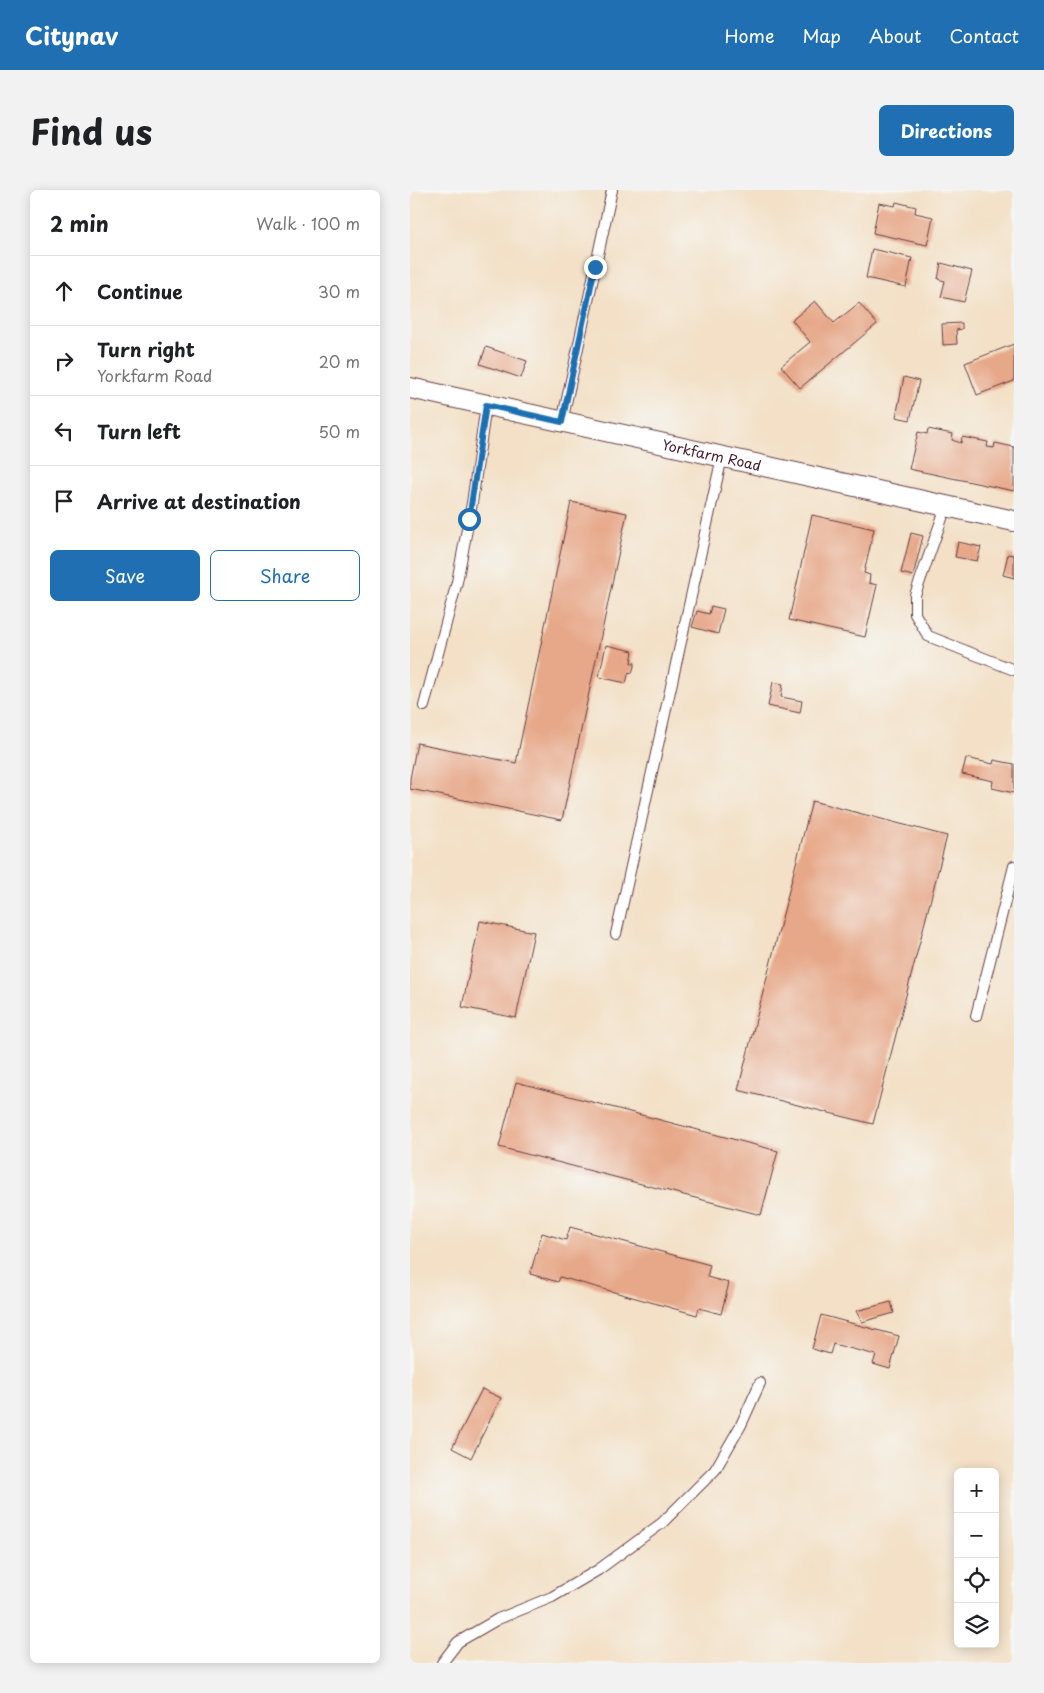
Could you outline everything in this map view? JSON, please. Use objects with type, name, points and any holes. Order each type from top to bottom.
[{"type":"street","name":"Yorkfarm Road","points":[[410,388],[1014,522]]},
{"type":"lane","points":[[562,422],[612,190]]},
{"type":"lane","points":[[424,706],[457,582],[472,503],[486,405]]},
{"type":"lane","points":[[616,934],[722,457]]},
{"type":"lane","points":[[946,507],[916,595],[915,614],[928,636],[1014,670]]},
{"type":"lane","points":[[976,1016],[1014,866]]},
{"type":"lane","points":[[442,1663],[458,1642],[498,1619],[552,1597],[598,1570],[662,1523],[715,1470],[741,1425],[760,1383]]},
{"type":"building","points":[[896,202],[916,207],[915,213],[933,217],[927,245],[873,233],[879,203],[895,206]]},
{"type":"building","points":[[872,249],[912,258],[906,287],[866,278]]},
{"type":"building","points":[[941,263],[972,271],[964,302],[941,297],[945,281],[938,279]]},
{"type":"building","points":[[815,301],[834,323],[859,303],[877,324],[800,388],[781,366],[810,342],[792,320]]},
{"type":"building","points":[[962,323],[962,329],[956,330],[957,344],[943,345],[942,324]]},
{"type":"building","points":[[1014,344],[1014,381],[977,395],[965,363]]},
{"type":"building","points":[[486,347],[527,361],[521,378],[480,364]]},
{"type":"building","points":[[904,377],[919,381],[910,420],[896,417]]},
{"type":"building","points":[[928,429],[953,434],[952,440],[961,443],[962,437],[988,442],[987,447],[994,448],[995,443],[1014,447],[1014,491],[909,469],[918,432],[927,434]]},
{"type":"building","points":[[571,502],[627,513],[562,820],[410,789],[410,779],[417,743],[516,763]]},
{"type":"building","points":[[812,515],[874,529],[864,573],[870,575],[869,583],[877,585],[865,637],[789,620]]},
{"type":"building","points":[[911,533],[923,536],[913,576],[901,573]]},
{"type":"building","points":[[958,542],[981,547],[977,561],[955,557]]},
{"type":"building","points":[[1008,554],[1014,555],[1014,578],[1003,575]]},
{"type":"building","points":[[711,606],[724,609],[718,634],[692,627],[697,611],[709,614]]},
{"type":"building","points":[[606,645],[633,651],[631,663],[635,663],[632,673],[629,672],[626,683],[599,677]]},
{"type":"building","points":[[773,682],[783,684],[781,697],[802,701],[800,713],[768,706]]},
{"type":"building","points":[[966,758],[993,764],[994,760],[1014,764],[1014,793],[992,788],[993,781],[962,774]]},
{"type":"building","points":[[812,801],[947,836],[873,1124],[738,1090]]},
{"type":"building","points":[[480,921],[534,932],[516,1018],[462,1007]]},
{"type":"building","points":[[516,1082],[778,1151],[761,1215],[499,1147]]},
{"type":"building","points":[[570,1227],[710,1265],[707,1277],[729,1283],[721,1314],[699,1308],[697,1315],[560,1277],[558,1282],[530,1274],[542,1233],[566,1240]]},
{"type":"building","points":[[891,1302],[894,1313],[862,1322],[856,1311]]},
{"type":"building","points":[[821,1315],[899,1336],[890,1369],[873,1364],[876,1355],[833,1344],[830,1354],[812,1349]]},
{"type":"building","points":[[482,1389],[501,1398],[471,1458],[452,1448]]},
{"type":"route","points":[[469,519],[486,405],[562,422],[595,267]]}]
